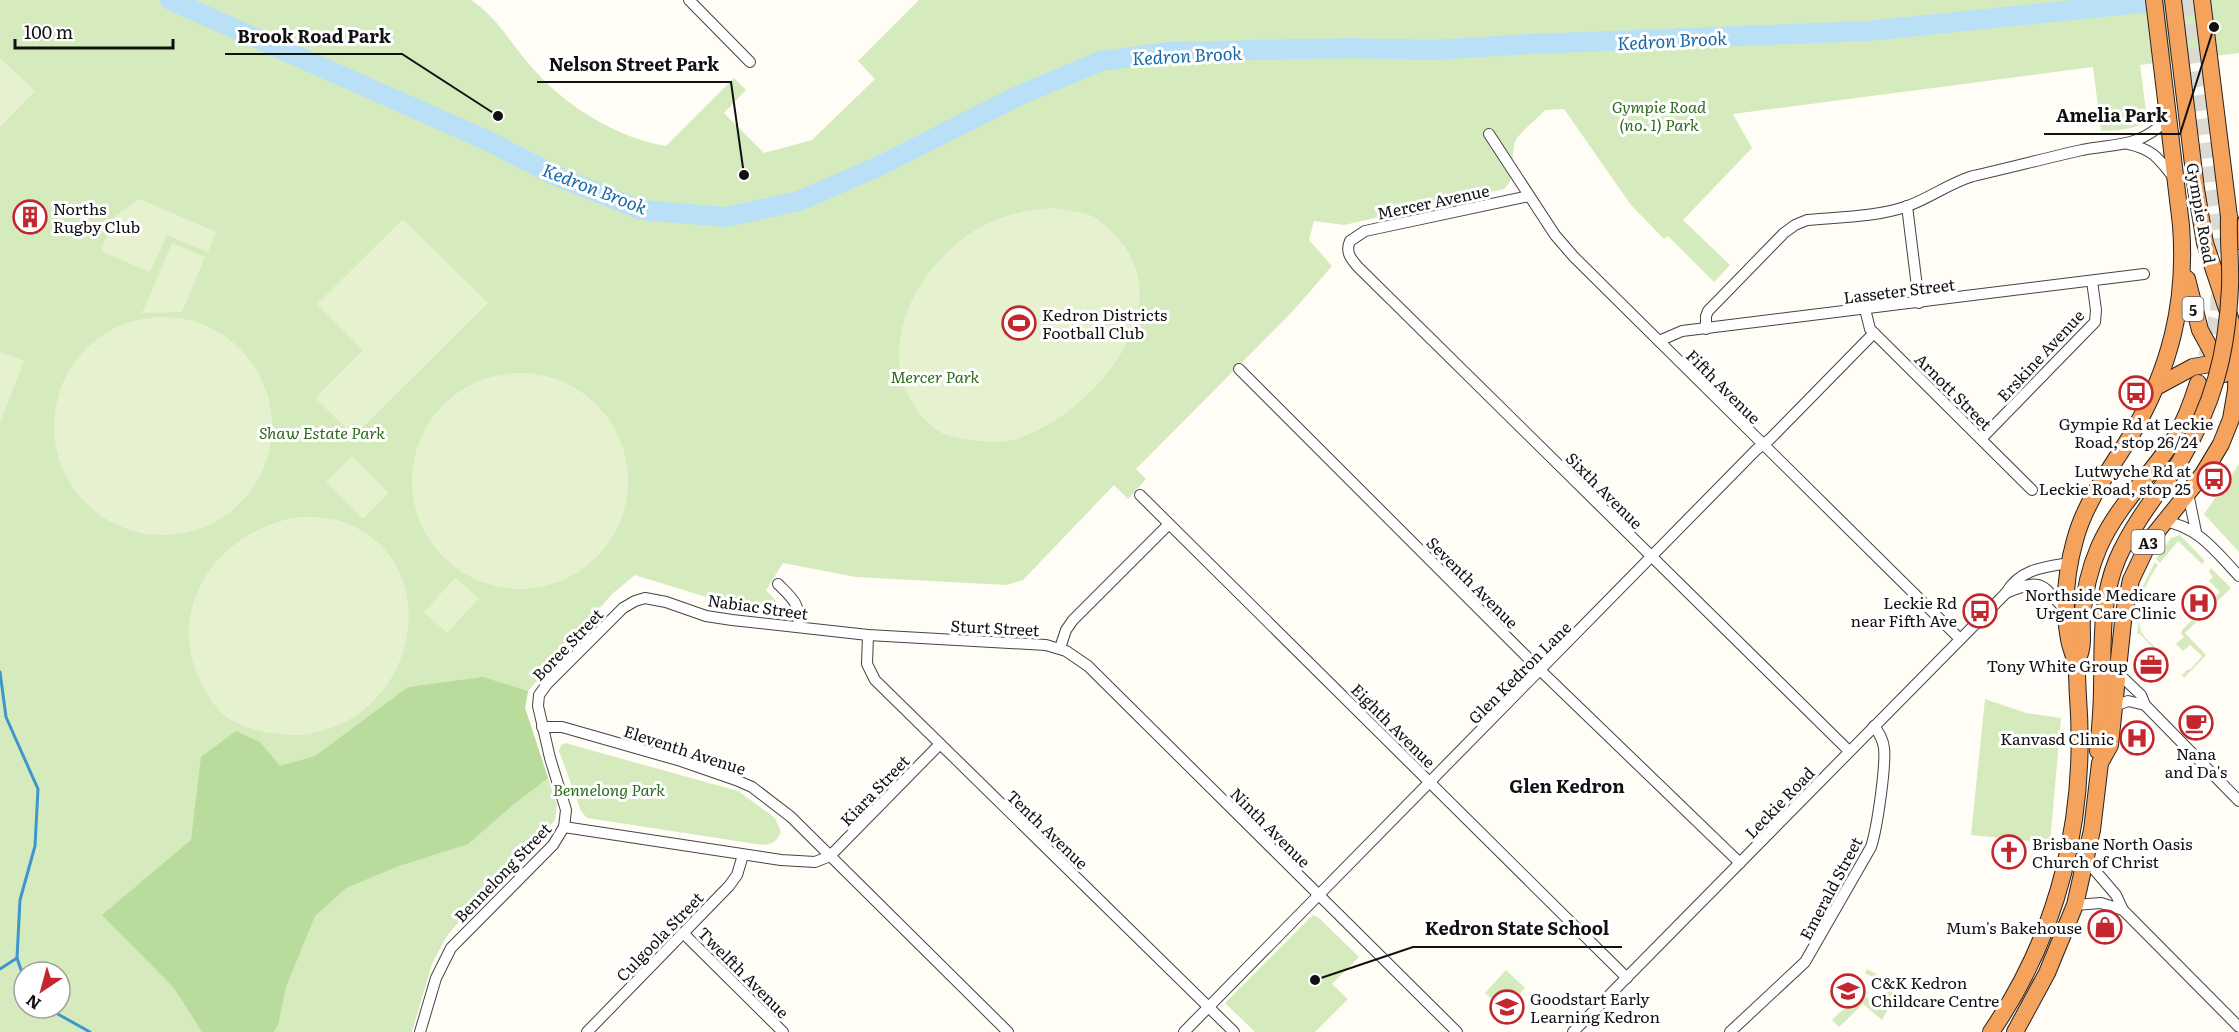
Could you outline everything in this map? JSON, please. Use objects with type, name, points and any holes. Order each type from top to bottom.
[{"type":"highway","name":"Gympie Road","points":[[1991,1032],[2014,996],[2037,952],[2052,913],[2067,861],[2074,823],[2079,773],[2079,704],[2076,663],[2069,641],[2066,611],[2069,562],[2084,514],[2137,426],[2156,387],[2175,328],[2182,281],[2182,251],[2154,0]]},
{"type":"highway","name":"Gympie Road","points":[[2015,1032],[2052,965],[2074,905],[2086,860],[2100,763],[2110,745],[2124,612],[2131,580],[2144,550],[2164,521],[2203,474],[2221,444],[2231,419],[2238,391],[2237,339],[2205,243],[2196,189],[2173,0]]},
{"type":"highway","points":[[2195,0],[2203,21]]},
{"type":"highway","points":[[2100,763],[2098,754],[2103,689],[2102,655],[2105,607],[2117,560],[2134,529],[2189,445],[2211,400],[2217,381],[2228,311],[2229,218],[2202,0]]},
{"type":"highway","points":[[2210,70],[2213,0]]},
{"type":"highway","name":"A3","points":[[2196,189],[2207,216],[2220,262]]},
{"type":"highway","points":[[2229,218],[2239,241]]},
{"type":"highway","name":"5","points":[[2182,251],[2194,313],[2200,330],[2217,362],[2238,391]]},
{"type":"highway","points":[[2156,387],[2193,368],[2217,362],[2239,362]]},
{"type":"highway","points":[[2076,663],[2083,649],[2082,619],[2085,590],[2099,547],[2125,504],[2175,438],[2198,383]]},
{"type":"highway","points":[[2221,444],[2239,438]]},
{"type":"street","points":[[689,0],[750,62]]},
{"type":"street","points":[[1706,328],[1708,310],[1789,228],[1807,220],[1883,212],[1907,206],[1956,181],[1973,176],[2083,150],[2128,144],[2148,136],[2168,119]]},
{"type":"street","name":"Fifth Avenue","points":[[1490,134],[1564,246],[1960,639]]},
{"type":"street","points":[[2128,144],[2155,153],[2175,179]]},
{"type":"street","name":"Mercer Avenue","points":[[1348,245],[1353,237],[1365,231],[1529,196]]},
{"type":"street","points":[[1907,206],[1919,303]]},
{"type":"street","name":"Sixth Avenue","points":[[1348,245],[1349,255],[1358,267],[1850,751]]},
{"type":"street","name":"Lasseter Street","points":[[1659,341],[1682,332],[1706,328],[2144,274]]},
{"type":"street","name":"Erskine Avenue","points":[[1981,439],[2095,322],[2097,315],[2092,281]]},
{"type":"street","name":"Arnott Street","points":[[1865,309],[1868,325],[1874,333],[2032,490]]},
{"type":"street","name":"Glen Kedron Lane","points":[[1184,1032],[1874,333]]},
{"type":"street","name":"Seventh Avenue","points":[[1239,369],[1541,670],[1740,863]]},
{"type":"street","points":[[2188,492],[2190,513],[2196,532]]},
{"type":"street","name":"Eighth Avenue","points":[[1140,495],[1627,978]]},
{"type":"street","points":[[2164,521],[2196,532],[2239,576]]},
{"type":"street","name":"Sturt Street","points":[[868,635],[1038,644],[1060,648],[1066,630],[1073,620],[1169,524]]},
{"type":"street","name":"Leckie Road","points":[[1574,1032],[2006,593],[2015,579],[2023,574],[2069,562]]},
{"type":"street","points":[[778,584],[796,604],[798,627]]},
{"type":"street","name":"Leckie Road","points":[[2006,593],[2027,584],[2038,584],[2049,591],[2066,611]]},
{"type":"street","name":"Nabiac Street","points":[[645,598],[666,602],[706,616],[868,635]]},
{"type":"street","name":"Boree Street","points":[[542,727],[537,702],[540,692],[623,608],[645,598]]},
{"type":"street","name":"Tenth Avenue","points":[[868,635],[866,657],[872,676],[1234,1032]]},
{"type":"street","name":"Ninth Avenue","points":[[1060,648],[1088,666],[1458,1032]]},
{"type":"street","points":[[2119,674],[2141,695],[2145,705],[2239,801]]},
{"type":"street","points":[[2115,706],[2128,701],[2145,705]]},
{"type":"street","name":"Emerald Street","points":[[1730,1032],[1805,962],[1871,847],[1876,831],[1884,752],[1881,735],[1875,726]]},
{"type":"street","name":"Bennelong Street","points":[[420,1032],[436,978],[451,948],[553,845],[564,827],[566,810],[542,727]]},
{"type":"street","name":"Eleventh Avenue","points":[[542,727],[562,727],[681,761],[752,787],[791,817],[1008,1032]]},
{"type":"street","name":"Kiara Street","points":[[830,856],[940,744]]},
{"type":"street","points":[[564,827],[802,862],[820,862],[830,856]]},
{"type":"street","name":"Culgoola Street","points":[[587,1032],[734,880],[743,855]]},
{"type":"street","points":[[2086,860],[2116,895],[2123,910],[2239,1027]]},
{"type":"street","points":[[2074,905],[2101,903],[2123,910]]},
{"type":"street","name":"Twelfth Avenue","points":[[683,933],[783,1032]]},
{"type":"green space","points":[[0,0],[471,0],[498,24],[528,63],[563,98],[612,129],[648,142],[666,146],[734,78],[746,90],[724,113],[764,153],[812,140],[875,79],[858,61],[919,0],[2239,0],[2239,53],[2140,65],[2147,118],[2138,125],[2126,129],[2101,131],[2093,67],[1733,114],[1752,148],[1683,220],[1730,265],[1714,282],[1668,236],[1664,239],[1631,205],[1564,109],[1545,110],[1517,138],[1513,150],[1511,178],[1504,189],[1344,225],[1314,221],[1309,240],[1332,266],[1292,312],[1136,469],[1146,479],[1128,499],[1114,485],[1023,580],[1007,585],[856,577],[783,563],[766,590],[778,603],[772,607],[706,597],[635,575],[612,594],[528,691],[525,708],[557,805],[555,820],[446,937],[432,964],[412,1032],[0,1032]]},
{"type":"green space","points":[[0,58],[35,91],[0,127]]},
{"type":"green space","points":[[140,199],[216,232],[208,252],[167,235],[150,272],[101,251],[115,216]]},
{"type":"green space","name":"Kedron Districts Football Club","points":[[1052,208],[1092,216],[1102,222],[1125,247],[1138,276],[1139,306],[1130,335],[1114,364],[1093,390],[1067,412],[1040,429],[1013,440],[998,442],[953,437],[942,433],[927,422],[909,396],[900,368],[900,340],[907,312],[920,286],[939,261],[961,240],[986,224],[1002,218],[1027,211]]},
{"type":"green space","points":[[403,219],[488,303],[354,436],[315,398],[363,350],[317,304]]},
{"type":"green space","points":[[172,243],[205,257],[182,312],[142,313]]},
{"type":"green space","points":[[163,317],[184,319],[205,326],[240,349],[263,384],[270,405],[272,426],[270,447],[263,468],[240,503],[205,526],[184,533],[163,535],[142,533],[121,526],[86,503],[63,468],[56,447],[54,426],[56,405],[63,384],[86,349],[121,326],[142,319]]},
{"type":"green space","points":[[0,352],[24,361],[0,423]]},
{"type":"green space","points":[[509,373],[531,373],[551,377],[571,385],[597,404],[616,430],[624,450],[628,481],[624,512],[616,532],[597,558],[571,577],[551,585],[531,589],[509,589],[489,585],[469,577],[451,565],[436,550],[424,532],[416,512],[412,492],[412,470],[416,450],[424,430],[436,412],[451,397],[469,385],[489,377]]},
{"type":"green space","points":[[352,456],[389,493],[363,519],[326,482]]},
{"type":"green space","points":[[2239,464],[2239,552],[2204,514]]},
{"type":"green space","points":[[300,517],[325,518],[349,524],[379,544],[398,570],[408,601],[408,633],[399,664],[381,692],[357,715],[325,730],[294,735],[249,728],[228,718],[219,710],[199,678],[190,650],[189,623],[196,597],[208,573],[225,553],[247,536],[272,524]]},
{"type":"green space","points":[[2180,535],[2205,561],[2202,564],[2178,541],[2160,563],[2156,559],[2171,538]]},
{"type":"green space","points":[[2155,562],[2158,565],[2149,579],[2141,602],[2143,586]]},
{"type":"green space","points":[[2211,568],[2231,588],[2185,633],[2206,655],[2184,678],[2182,675],[2188,669],[2190,670],[2202,656],[2190,645],[2183,651],[2176,644],[2184,637],[2181,633],[2183,629],[2220,592],[2209,581],[2213,577],[2209,572]]},
{"type":"green space","points":[[455,578],[479,598],[447,633],[424,612]]},
{"type":"green space","points":[[2139,617],[2142,633],[2155,647],[2154,649],[2140,634],[2137,634]]},
{"type":"green space","points":[[483,677],[528,691],[525,708],[548,778],[468,844],[396,867],[346,888],[315,916],[286,987],[278,1025],[274,1032],[202,1032],[174,988],[102,915],[191,840],[201,757],[236,731],[260,742],[280,766],[315,756],[408,687]]},
{"type":"green space","points":[[1985,699],[2026,713],[2061,718],[2050,843],[1971,835]]},
{"type":"green space","name":"Bennelong Park","points":[[565,743],[738,791],[775,818],[781,832],[774,842],[763,845],[587,818],[581,811],[559,751],[561,745]]},
{"type":"green space","points":[[1313,915],[1319,918],[1359,957],[1332,984],[1348,999],[1315,1032],[1255,1032],[1225,1003]]},
{"type":"green space","points":[[1867,969],[1900,987],[1882,1020],[1863,1004],[1839,1027],[1832,1020],[1850,1003],[1844,995],[1848,987],[1879,1004],[1889,986],[1865,973]]},
{"type":"green space","points":[[1506,970],[1525,988],[1515,999],[1518,1002],[1507,1013],[1485,993]]},
{"type":"waterway","name":"Kedron Brook","points":[[170,0],[486,140],[558,177],[641,210],[726,217],[799,201],[875,168],[1020,95],[1101,61],[1167,52],[1351,48],[1434,50],[1868,31],[2171,0]]},
{"type":"waterway","points":[[0,672],[6,717],[38,789],[35,846],[20,900],[18,960]]},
{"type":"waterway","points":[[0,969],[17,958]]},
{"type":"waterway","points":[[68,1020],[90,1032]]},
{"type":"tunnel","points":[[2185,0],[2225,283]]},
{"type":"tunnel","points":[[2206,357],[2218,312],[2219,289]]},
{"type":"place","name":"Amelia Park","points":[[2214,27]]},
{"type":"place","name":"Brook Road Park","points":[[498,116]]},
{"type":"place","name":"Nelson Street Park","points":[[744,175]]},
{"type":"place","name":"Norths Rugby Club","points":[[30,217]]},
{"type":"place","name":"Kedron Districts Football Club","points":[[1019,323]]},
{"type":"place","name":"Gympie Rd at Leckie Road, stop 26/24","points":[[2136,393]]},
{"type":"place","name":"Lutwyche Rd at Leckie Road, stop 25","points":[[2214,479]]},
{"type":"place","name":"Northside Medicare Urgent Care Clinic","points":[[2199,603]]},
{"type":"place","name":"Leckie Rd near Fifth Ave","points":[[1980,611]]},
{"type":"place","name":"Tony White Group","points":[[2151,665]]},
{"type":"place","name":"Nana and Da's","points":[[2196,723]]},
{"type":"place","name":"Kanvasd Clinic","points":[[2137,738]]},
{"type":"place","name":"Brisbane North Oasis Church of Christ","points":[[2009,852]]},
{"type":"place","name":"Mum's Bakehouse","points":[[2105,927]]},
{"type":"place","name":"Kedron State School","points":[[1315,980]]},
{"type":"place","name":"C&K Kedron Childcare Centre","points":[[1848,991]]},
{"type":"place","name":"Goodstart Early Learning Kedron","points":[[1507,1007]]},
{"type":"district","name":"Glen Kedron","points":[[1567,785]]},
{"type":"park label","name":"Gympie Road (no. 1) Park","points":[[1659,115]]},
{"type":"park label","name":"Mercer Park","points":[[935,376]]},
{"type":"park label","name":"Shaw Estate Park","points":[[322,432]]}]
